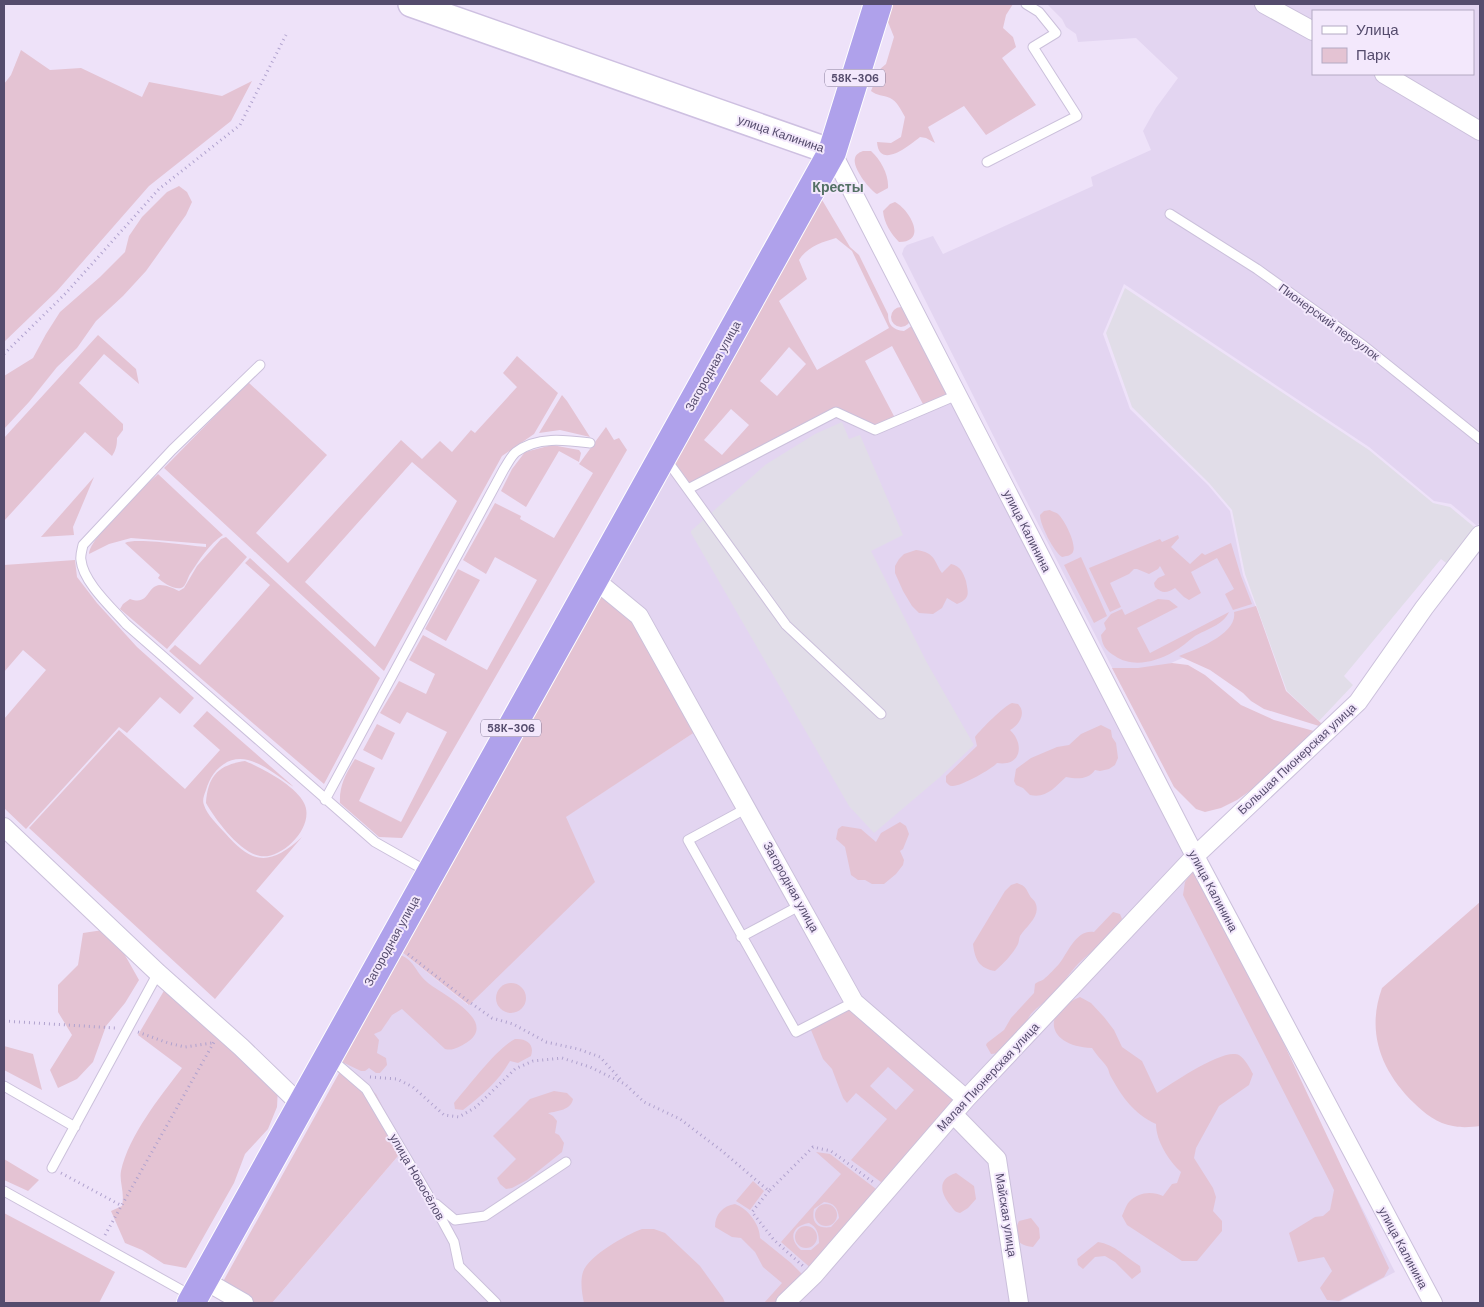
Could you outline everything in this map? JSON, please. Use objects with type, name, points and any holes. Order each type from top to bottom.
[{"type":"highway","name":"58К-306","points":[[832,152],[878,4]]},
{"type":"highway","name":"Загородная улица","points":[[196,1293],[832,152]]},
{"type":"main road","name":"улица Калинина","points":[[411,4],[832,152]]},
{"type":"street","points":[[1264,4],[1290,10],[1312,30]]},
{"type":"street","points":[[1386,75],[1478,127]]},
{"type":"street","name":"улица Калинина","points":[[832,152],[1195,856],[1433,1303]]},
{"type":"street","name":"Большая Пионерская улица","points":[[1195,856],[1358,702],[1424,608],[1480,535]]},
{"type":"street","name":"Загородная улица","points":[[594,579],[639,616],[854,1002],[966,1100]]},
{"type":"street","points":[[4,827],[301,1105]]},
{"type":"street","name":"Малая Пионерская улица","points":[[785,1303],[814,1275],[953,1114],[1195,856]]},
{"type":"street","name":"Майская улица","points":[[953,1114],[997,1159],[1019,1303]]},
{"type":"street","points":[[196,1293],[244,1303]]},
{"type":"lane","points":[[987,162],[1077,116],[1033,47],[1056,33],[1039,12],[1026,4]]},
{"type":"lane","name":"Пионерский переулок","points":[[1170,214],[1257,269],[1341,330],[1480,439]]},
{"type":"lane","points":[[260,365],[172,450],[83,545],[80,560],[85,573],[101,596],[126,624],[375,842],[430,874]]},
{"type":"lane","points":[[688,489],[836,412],[874,430],[957,395]]},
{"type":"lane","points":[[325,800],[504,469],[515,453],[532,443],[562,440],[590,443]]},
{"type":"lane","points":[[663,454],[786,625],[881,714]]},
{"type":"lane","points":[[747,808],[688,840],[741,937],[796,1032],[854,1002]]},
{"type":"lane","points":[[741,937],[801,905]]},
{"type":"lane","points":[[52,1168],[158,973]]},
{"type":"lane","name":"улица Новосёлов","points":[[328,1057],[366,1090],[454,1242],[459,1266],[496,1303]]},
{"type":"lane","points":[[4,1086],[75,1128]]},
{"type":"lane","points":[[430,1198],[455,1220],[485,1216],[566,1162]]},
{"type":"lane","points":[[4,1191],[100,1245],[196,1293]]},
{"type":"path","points":[[4,354],[66,293],[159,189],[240,125],[286,35]]},
{"type":"path","points":[[392,941],[492,1018],[513,1024],[546,1042],[578,1049],[600,1057],[644,1102],[680,1119],[769,1190]]},
{"type":"path","points":[[100,1245],[214,1043],[219,1028]]},
{"type":"path","points":[[352,1077],[397,1079],[414,1087],[444,1114],[459,1117],[476,1107],[515,1069],[533,1061],[562,1058],[590,1067],[625,1084]]},
{"type":"path","points":[[814,1275],[774,1240],[752,1212],[769,1190],[813,1147],[831,1151],[886,1192]]},
{"type":"path","points":[[52,1168],[122,1206]]},
{"type":"shaded area","points":[[1047,4],[1480,4],[1480,522],[1477,526],[1451,504],[1434,501],[1369,447],[1124,284],[1103,334],[1130,409],[1208,485],[1230,511],[1243,575],[1262,623],[1121,685],[902,254],[907,245],[933,236],[943,254],[1093,186],[1091,177],[1151,150],[1143,131],[1156,108],[1178,78],[1136,38],[1078,42],[1076,34],[1066,27],[1062,19]]},
{"type":"shaded area","points":[[1125,288],[1369,450],[1433,503],[1450,507],[1479,531],[1450,566],[1441,559],[1344,676],[1353,685],[1319,721],[1287,691],[1245,574],[1232,510],[1209,483],[1132,407],[1106,333]]},
{"type":"shaded area","points":[[956,399],[1191,857],[966,1095],[856,999],[642,614],[598,579],[664,460],[687,492],[836,415],[875,433]]},
{"type":"shaded area","points":[[842,422],[849,439],[860,435],[903,535],[871,551],[926,661],[974,745],[940,777],[874,833],[849,806],[691,533],[765,465],[815,434]]},
{"type":"shaded area","points":[[698,730],[741,807],[683,839],[794,1037],[853,1004],[963,1100],[782,1303],[272,1303],[404,1149],[331,1057],[393,945],[468,1005],[565,817]]},
{"type":"shaded area","points":[[746,814],[796,904],[743,932],[694,841]]},
{"type":"shaded area","points":[[1190,874],[1395,1272],[1337,1303],[791,1303],[954,1119]]},
{"type":"shaded area","points":[[799,911],[848,1001],[798,1027],[748,938]]},
{"type":"green space","points":[[892,4],[1013,4],[1006,15],[1003,28],[1013,37],[1016,47],[1002,58],[1036,105],[986,135],[964,106],[928,127],[935,143],[920,137],[902,150],[889,155],[883,154],[879,150],[877,142],[891,143],[901,137],[905,117],[895,101],[871,91],[879,70],[886,64],[894,37],[888,22]]},
{"type":"green space","points":[[21,50],[50,70],[81,68],[142,97],[149,82],[222,96],[252,81],[231,121],[149,186],[57,291],[4,342],[4,84],[11,75]]},
{"type":"green space","points":[[871,151],[881,163],[886,173],[888,188],[877,194],[866,183],[856,167],[856,157],[858,153]]},
{"type":"green space","points":[[179,186],[187,192],[192,202],[186,215],[146,271],[96,321],[77,348],[57,367],[4,429],[4,376],[33,358],[60,312],[125,252],[129,236],[142,217],[167,192]]},
{"type":"green space","points":[[815,188],[850,247],[859,255],[888,314],[890,324],[894,328],[904,331],[913,325],[953,393],[924,406],[892,346],[865,361],[895,418],[875,426],[837,409],[689,484],[667,454]],"holes":[[[836,238],[852,251],[889,328],[817,370],[779,301],[807,279],[799,260],[802,255],[815,246]],[[789,347],[806,364],[777,396],[760,381]],[[731,409],[749,425],[722,455],[704,440]]]},
{"type":"green space","points":[[895,202],[911,218],[914,225],[913,237],[908,241],[899,242],[886,224],[883,211]]},
{"type":"green space","points":[[901,307],[908,310],[911,317],[908,324],[901,327],[894,324],[891,317],[894,310]]},
{"type":"green space","points":[[98,335],[136,369],[139,384],[104,354],[79,383],[123,424],[123,430],[117,438],[112,456],[85,432],[4,521],[4,438]]},
{"type":"green space","points":[[517,356],[558,393],[534,434],[502,456],[384,671],[164,468],[248,382],[327,455],[256,533],[288,563],[401,440],[422,459],[440,441],[452,452],[471,430],[475,433],[517,387],[503,373]],"holes":[[[412,462],[457,501],[375,647],[305,582]]]},
{"type":"green space","points":[[562,395],[590,437],[560,430],[539,433]]},
{"type":"green space","points":[[606,427],[614,440],[619,438],[627,450],[402,838],[379,837],[340,803],[342,785],[355,759],[375,768],[359,801],[401,822],[447,732],[407,712],[400,724],[380,713],[399,681],[426,694],[435,674],[409,660],[423,635],[487,670],[537,580],[495,557],[486,574],[463,560],[495,503],[521,516],[520,519],[554,538],[593,473],[579,464]]},
{"type":"green space","points":[[552,445],[579,450],[581,453],[579,462],[559,451],[526,507],[501,491],[512,469],[525,452]]},
{"type":"green space","points":[[158,474],[223,535],[205,552],[185,585],[180,588],[170,586],[160,580],[158,578],[160,575],[125,543],[131,541],[151,541],[206,547],[206,544],[131,538],[109,544],[89,554],[91,547],[107,525]]},
{"type":"green space","points":[[94,477],[73,527],[74,535],[41,537]]},
{"type":"green space","points":[[1050,510],[1061,517],[1069,532],[1074,548],[1070,555],[1062,557],[1045,531],[1040,515],[1044,511]]},
{"type":"green space","points":[[1178,535],[1179,538],[1171,547],[1190,564],[1202,553],[1205,555],[1231,543],[1252,604],[1233,610],[1225,594],[1234,589],[1217,558],[1191,572],[1201,593],[1189,600],[1175,588],[1165,592],[1155,587],[1154,583],[1158,578],[1165,575],[1160,566],[1149,574],[1134,569],[1129,574],[1110,583],[1121,607],[1110,612],[1089,568],[1160,539],[1162,542]]},
{"type":"green space","points":[[226,537],[247,557],[167,649],[120,609],[130,599],[141,600],[145,598],[156,586],[165,586],[179,591],[184,588],[197,566],[221,539]]},
{"type":"green space","points":[[916,550],[931,555],[942,573],[951,564],[959,568],[966,581],[968,595],[965,600],[957,604],[947,598],[942,608],[933,614],[919,613],[912,606],[895,573],[895,566],[904,554]]},
{"type":"green space","points":[[1081,557],[1107,616],[1094,623],[1064,565]]},
{"type":"green space","points":[[250,558],[380,678],[324,784],[169,651],[175,645],[200,665],[270,585],[245,563]]},
{"type":"green space","points":[[75,560],[77,577],[97,603],[137,647],[194,698],[180,714],[160,697],[127,733],[119,727],[26,829],[4,808],[4,719],[46,670],[23,650],[4,672],[4,565]]},
{"type":"green space","points":[[458,569],[480,580],[446,641],[425,629]]},
{"type":"green space","points":[[595,584],[637,618],[698,730],[566,817],[595,882],[469,1005],[393,945]]},
{"type":"green space","points":[[1158,599],[1169,600],[1178,607],[1137,628],[1150,653],[1229,612],[1219,623],[1159,659],[1136,663],[1122,660],[1109,652],[1103,645],[1101,635],[1106,629],[1104,623],[1111,614],[1122,609],[1125,615]]},
{"type":"green space","points":[[1256,606],[1286,691],[1322,724],[1319,726],[1264,709],[1210,670],[1179,656],[1223,634],[1233,620],[1234,612]]},
{"type":"green space","points":[[1172,663],[1188,665],[1205,675],[1241,705],[1274,720],[1314,731],[1257,786],[1237,800],[1221,808],[1205,812],[1196,809],[1174,787],[1112,668],[1138,668]]},
{"type":"green space","points":[[1012,703],[1018,704],[1022,711],[1019,722],[1010,730],[1018,742],[1019,748],[1016,758],[1011,762],[997,763],[962,784],[956,786],[949,785],[946,782],[946,776],[977,746],[975,737],[998,713]]},
{"type":"green space","points":[[207,711],[294,787],[254,762],[240,759],[233,760],[221,766],[208,783],[203,802],[210,816],[235,844],[253,856],[271,857],[291,846],[302,837],[256,891],[284,916],[215,999],[29,828],[119,730],[185,789],[220,750],[193,726]]},
{"type":"green space","points":[[377,724],[395,733],[382,760],[363,750]]},
{"type":"green space","points":[[1101,725],[1111,730],[1112,737],[1116,743],[1118,758],[1115,765],[1109,769],[1095,770],[1086,777],[1066,777],[1046,794],[1030,795],[1023,788],[1016,785],[1014,781],[1016,769],[1031,758],[1057,747],[1069,745],[1081,734]]},
{"type":"green space","points":[[245,761],[286,784],[294,790],[304,803],[306,812],[305,822],[301,831],[287,847],[269,856],[252,854],[244,849],[215,818],[206,803],[209,786],[216,773],[228,765]]},
{"type":"green space","points":[[900,822],[906,826],[909,834],[903,849],[900,851],[904,860],[903,865],[896,874],[884,884],[872,884],[865,880],[858,880],[851,875],[845,847],[836,839],[838,829],[842,826],[861,829],[876,842],[881,833]]},
{"type":"green space","points":[[1194,869],[1203,871],[1389,1268],[1384,1277],[1339,1301],[1327,1300],[1320,1288],[1332,1271],[1324,1257],[1298,1262],[1289,1233],[1315,1217],[1323,1216],[1330,1210],[1334,1190],[1183,895],[1185,882]]},
{"type":"green space","points":[[1017,883],[1025,888],[1030,897],[1035,901],[1037,907],[1035,916],[1020,936],[1018,944],[1011,955],[995,971],[990,970],[985,968],[977,959],[973,944],[1005,891],[1011,885]]},
{"type":"green space","points":[[1480,902],[1480,1126],[1460,1127],[1447,1125],[1432,1118],[1402,1091],[1393,1078],[1385,1064],[1376,1035],[1377,1004],[1382,988]]},
{"type":"green space","points":[[1113,912],[1120,914],[1122,919],[1113,932],[1079,963],[1054,993],[1031,1014],[1008,1045],[1002,1050],[991,1054],[986,1045],[987,1043],[1004,1030],[1011,1018],[1034,993],[1035,984],[1044,979],[1059,964],[1077,938],[1082,934],[1094,932]]},
{"type":"green space","points":[[103,930],[117,941],[139,980],[125,1003],[106,1026],[93,1062],[77,1079],[58,1088],[50,1070],[72,1035],[58,1012],[58,985],[78,965],[83,933]]},
{"type":"green space","points":[[397,954],[411,962],[427,982],[464,1008],[472,1017],[476,1026],[475,1035],[458,1047],[445,1049],[402,1009],[392,1015],[381,1031],[374,1034],[379,1040],[377,1053],[386,1058],[387,1065],[380,1073],[376,1073],[369,1068],[361,1071],[340,1061]]},
{"type":"green space","points":[[511,983],[522,987],[526,998],[522,1009],[511,1013],[500,1009],[496,998],[500,987]]},
{"type":"green space","points":[[165,989],[278,1088],[277,1107],[268,1129],[245,1154],[234,1183],[186,1268],[164,1264],[142,1250],[125,1243],[111,1211],[122,1206],[121,1171],[131,1144],[146,1117],[182,1068],[138,1035]]},
{"type":"green space","points":[[1080,997],[1091,1003],[1104,1017],[1114,1030],[1122,1047],[1142,1061],[1157,1093],[1210,1061],[1232,1054],[1239,1055],[1253,1074],[1249,1085],[1219,1106],[1196,1148],[1194,1158],[1213,1188],[1216,1197],[1213,1211],[1222,1221],[1222,1231],[1197,1261],[1182,1261],[1127,1225],[1122,1216],[1128,1203],[1141,1194],[1154,1193],[1163,1196],[1172,1184],[1177,1183],[1181,1172],[1164,1150],[1158,1137],[1156,1124],[1141,1115],[1129,1104],[1115,1085],[1107,1067],[1092,1048],[1067,1042],[1054,1029],[1054,1021],[1058,1012],[1066,1004]]},
{"type":"green space","points":[[854,1006],[960,1100],[885,1185],[851,1160],[887,1119],[856,1093],[847,1103],[843,1098],[832,1069],[823,1059],[811,1030]],"holes":[[[888,1067],[914,1090],[896,1110],[870,1086]]]},
{"type":"green space","points":[[515,1039],[526,1041],[531,1045],[531,1056],[518,1063],[510,1061],[495,1082],[483,1093],[463,1110],[455,1109],[454,1103],[483,1068]]},
{"type":"green space","points":[[4,1046],[33,1054],[42,1090],[4,1070]]},
{"type":"green space","points":[[343,1066],[376,1094],[404,1149],[272,1303],[230,1303],[215,1296]]},
{"type":"green space","points":[[554,1091],[567,1093],[573,1099],[567,1108],[548,1113],[557,1121],[555,1133],[559,1135],[564,1143],[562,1152],[527,1180],[506,1189],[497,1178],[516,1159],[493,1136],[530,1099]]},
{"type":"green space","points":[[816,1152],[830,1154],[880,1192],[813,1270],[781,1242],[841,1174]],"holes":[[[824,1202],[833,1205],[838,1211],[839,1218],[831,1227],[819,1226],[814,1218],[814,1209]],[[809,1223],[817,1231],[819,1243],[811,1250],[801,1250],[794,1241],[794,1233],[799,1227]]]},
{"type":"green space","points":[[4,1159],[39,1180],[28,1191],[4,1180]]},
{"type":"green space","points":[[956,1173],[974,1186],[976,1199],[968,1208],[960,1213],[955,1211],[947,1201],[942,1187],[946,1179]]},
{"type":"green space","points":[[753,1181],[764,1191],[750,1210],[736,1201]]},
{"type":"green space","points":[[735,1204],[752,1217],[758,1227],[760,1238],[805,1277],[779,1303],[764,1303],[782,1283],[763,1267],[755,1252],[741,1238],[732,1237],[715,1227],[716,1218],[720,1211]]},
{"type":"green space","points":[[826,1204],[834,1207],[837,1215],[834,1223],[826,1226],[818,1223],[815,1215],[818,1207]]},
{"type":"green space","points":[[4,1213],[115,1272],[99,1303],[4,1303]]},
{"type":"green space","points":[[1031,1218],[1039,1228],[1040,1238],[1033,1247],[1019,1242],[1016,1235],[1019,1221]]},
{"type":"green space","points":[[806,1226],[814,1229],[817,1237],[814,1245],[806,1248],[798,1245],[795,1237],[798,1229]]},
{"type":"green space","points":[[642,1229],[654,1229],[665,1233],[700,1266],[725,1303],[584,1303],[582,1292],[583,1272],[592,1259],[609,1246]]},
{"type":"green space","points":[[1098,1242],[1109,1245],[1120,1252],[1140,1266],[1141,1272],[1132,1279],[1115,1262],[1105,1256],[1095,1257],[1083,1269],[1078,1265],[1077,1259]]},
{"type":"district","name":"Кресты","points":[[838,187]]}]
